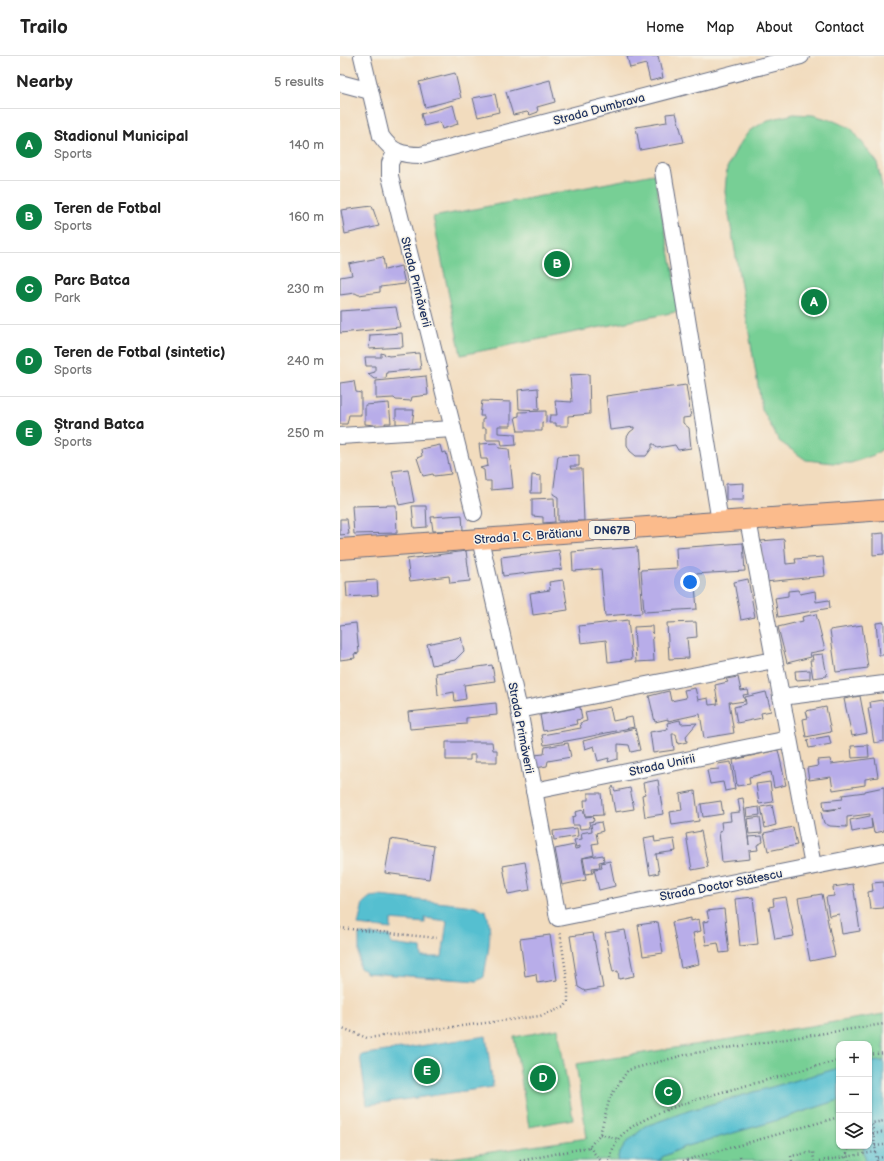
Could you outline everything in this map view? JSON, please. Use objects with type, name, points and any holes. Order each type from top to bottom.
[{"type":"main road","name":"Strada I. C. Brătianu","points":[[340,549],[884,510]]},
{"type":"street","points":[[362,56],[381,136],[387,144],[396,151]]},
{"type":"street","name":"Strada Dumbrava","points":[[396,151],[408,155],[421,155],[801,56]]},
{"type":"street","points":[[340,83],[370,91]]},
{"type":"street","name":"Strada Primăverii","points":[[396,151],[390,163],[390,176],[474,513]]},
{"type":"street","points":[[663,171],[720,522]]},
{"type":"street","points":[[340,436],[453,429]]},
{"type":"street","points":[[748,520],[813,866]]},
{"type":"street","name":"Strada Primăverii","points":[[480,539],[519,710],[558,918]]},
{"type":"street","points":[[519,710],[774,660]]},
{"type":"street","points":[[781,697],[884,684]]},
{"type":"street","name":"Strada Unirii","points":[[534,791],[789,739]]},
{"type":"street","name":"Strada Doctor Stătescu","points":[[558,918],[884,852]]},
{"type":"path","points":[[340,1027],[368,1038],[540,1016],[565,1007],[568,1001],[568,986],[558,918]]},
{"type":"path","points":[[340,928],[437,938]]},
{"type":"path","points":[[520,1161],[588,1147],[600,1134],[610,1097],[628,1070],[688,1054],[884,1024]]},
{"type":"path","points":[[872,1055],[884,1053]]},
{"type":"path","points":[[609,1161],[618,1139],[636,1124],[662,1111],[739,1087],[836,1062]]},
{"type":"path","points":[[683,1161],[836,1118]]},
{"type":"path","points":[[884,1121],[872,1123],[877,1160],[884,1157]]},
{"type":"path","points":[[873,1134],[884,1132]]},
{"type":"path","points":[[600,1134],[618,1139]]},
{"type":"path","points":[[875,1146],[884,1144]]},
{"type":"path","points":[[588,1147],[601,1161]]},
{"type":"path","points":[[846,1157],[848,1149]]},
{"type":"path","points":[[792,1161],[791,1156],[813,1152],[814,1161]]},
{"type":"path","points":[[820,1161],[876,1152]]},
{"type":"path","points":[[740,1156],[741,1161]]},
{"type":"path","points":[[846,1157],[849,1161]]},
{"type":"green space","points":[[794,114],[813,115],[851,128],[877,162],[884,196],[884,448],[874,455],[851,463],[806,460],[779,441],[762,409],[725,192],[727,168],[737,148],[749,131],[768,120]]},
{"type":"green space","points":[[654,174],[681,311],[461,355],[433,217]]},
{"type":"green space","points":[[884,1014],[884,1061],[872,1062],[872,1041],[836,1041],[836,1069],[691,1110],[646,1126],[626,1143],[620,1153],[618,1161],[430,1161],[587,1138],[576,1064]]},
{"type":"green space","points":[[558,1029],[573,1119],[529,1127],[514,1037]]},
{"type":"green space","points":[[836,1101],[836,1149],[864,1149],[866,1161],[660,1161],[662,1157],[684,1147],[768,1123]]},
{"type":"water","points":[[379,896],[475,906],[486,911],[490,935],[484,977],[477,981],[367,973],[359,967],[359,934],[390,936],[391,944],[421,948],[422,957],[442,957],[447,921],[425,918],[425,923],[391,920],[391,929],[358,925],[363,903],[370,897]]},
{"type":"water","points":[[486,1036],[493,1087],[367,1105],[360,1055]]},
{"type":"water","points":[[884,1061],[884,1161],[866,1161],[864,1149],[872,1149],[872,1062]]},
{"type":"water","points":[[836,1069],[836,1101],[768,1123],[684,1147],[662,1157],[660,1161],[618,1161],[620,1153],[626,1143],[646,1126],[691,1110]]},
{"type":"building","points":[[627,56],[658,56],[663,78],[650,81],[646,64],[630,68]]},
{"type":"building","points":[[455,73],[461,98],[425,107],[419,82]]},
{"type":"building","points":[[550,80],[555,102],[537,107],[538,112],[530,115],[527,112],[513,115],[506,92]]},
{"type":"building","points":[[495,94],[499,112],[478,117],[473,98]]},
{"type":"building","points":[[453,105],[458,124],[442,129],[440,122],[424,126],[421,114]]},
{"type":"building","points":[[676,113],[684,142],[640,150],[636,127],[667,122],[666,114]]},
{"type":"building","points":[[372,206],[379,226],[345,234],[341,210]]},
{"type":"building","points":[[383,257],[385,270],[401,266],[405,284],[380,287],[380,292],[359,295],[355,293],[340,295],[340,277],[352,275],[349,264]]},
{"type":"building","points":[[396,307],[400,327],[340,333],[340,311]]},
{"type":"building","points":[[402,333],[403,347],[369,349],[370,335]]},
{"type":"building","points":[[381,353],[389,356],[419,353],[421,369],[387,372],[386,378],[374,379],[368,374],[375,372],[375,366],[366,366],[365,357],[381,357]]},
{"type":"building","points":[[589,374],[590,414],[568,416],[568,426],[556,426],[556,423],[549,423],[550,415],[557,415],[555,401],[572,402],[570,375]]},
{"type":"building","points":[[426,376],[428,395],[412,397],[411,401],[396,400],[394,398],[376,399],[376,381]]},
{"type":"building","points":[[354,381],[356,392],[361,393],[361,415],[349,415],[347,424],[340,424],[340,383]]},
{"type":"building","points":[[686,385],[691,417],[683,418],[683,423],[689,428],[691,448],[678,450],[675,445],[657,448],[654,444],[652,444],[652,448],[646,456],[636,456],[630,451],[627,445],[627,437],[634,427],[610,430],[606,396]]},
{"type":"building","points":[[538,388],[539,410],[519,409],[518,390]]},
{"type":"building","points":[[482,401],[511,402],[511,426],[498,426],[498,433],[515,434],[516,445],[502,446],[501,440],[486,440],[486,428],[482,428],[482,420],[484,419],[484,416],[480,416]]},
{"type":"building","points":[[389,403],[391,423],[385,423],[386,429],[374,429],[374,425],[365,424],[365,405]]},
{"type":"building","points":[[396,410],[414,410],[412,425],[396,424]]},
{"type":"building","points":[[546,411],[546,423],[542,422],[542,431],[518,431],[515,417],[519,416],[519,412]]},
{"type":"building","points":[[497,443],[499,448],[509,449],[513,488],[491,490],[491,481],[485,481],[484,470],[480,468],[488,466],[487,459],[481,459],[479,444]]},
{"type":"building","points":[[440,445],[442,453],[446,452],[451,474],[434,476],[433,474],[423,476],[417,458],[422,456],[421,449]]},
{"type":"building","points":[[579,455],[579,466],[570,466],[571,469],[582,469],[584,521],[558,521],[558,497],[553,494],[558,456]]},
{"type":"building","points":[[408,469],[414,502],[399,505],[392,471]]},
{"type":"building","points":[[532,475],[541,476],[541,493],[531,493]]},
{"type":"building","points":[[744,483],[743,500],[726,500],[726,484]]},
{"type":"building","points":[[554,498],[555,522],[543,523],[543,517],[532,516],[532,499]]},
{"type":"building","points":[[396,505],[397,533],[354,534],[352,506]]},
{"type":"building","points":[[412,506],[426,506],[427,527],[414,528]]},
{"type":"building","points":[[462,515],[463,530],[433,531],[431,517]]},
{"type":"building","points":[[340,519],[347,519],[349,534],[340,535]]},
{"type":"building","points":[[884,533],[884,554],[873,555],[873,534]]},
{"type":"building","points":[[784,539],[786,564],[796,563],[795,559],[823,557],[825,576],[765,582],[761,541]]},
{"type":"building","points":[[743,543],[745,571],[694,574],[697,609],[644,612],[641,570],[677,568],[676,548]]},
{"type":"building","points":[[637,547],[642,613],[605,616],[601,569],[573,571],[572,552]]},
{"type":"building","points":[[559,550],[562,569],[503,576],[501,557]]},
{"type":"building","points":[[466,551],[470,581],[450,583],[449,576],[410,581],[407,559]]},
{"type":"building","points":[[748,579],[755,617],[741,620],[734,582]]},
{"type":"building","points":[[377,580],[378,595],[347,597],[346,582]]},
{"type":"building","points":[[563,580],[568,610],[533,615],[530,593],[550,590],[549,582]]},
{"type":"building","points":[[798,590],[800,594],[815,591],[816,602],[829,600],[830,608],[778,617],[775,598],[788,596],[788,591]]},
{"type":"building","points":[[816,614],[825,650],[810,653],[811,657],[787,663],[778,627],[803,621],[802,617]]},
{"type":"building","points":[[628,620],[632,659],[608,662],[606,640],[581,643],[579,626]]},
{"type":"building","points":[[696,622],[697,637],[687,638],[689,658],[669,659],[667,623]]},
{"type":"building","points":[[884,622],[884,655],[879,655],[876,623]]},
{"type":"building","points":[[356,623],[359,653],[354,654],[355,658],[340,660],[340,625]]},
{"type":"building","points":[[862,625],[868,668],[836,672],[830,630]]},
{"type":"building","points":[[652,626],[654,661],[636,662],[634,627]]},
{"type":"building","points":[[461,637],[464,651],[455,660],[432,665],[427,644]]},
{"type":"building","points":[[823,654],[827,676],[813,678],[810,660],[813,660],[812,655]]},
{"type":"building","points":[[492,665],[495,681],[464,685],[466,699],[455,701],[454,692],[438,695],[436,673]]},
{"type":"building","points":[[810,670],[810,679],[796,680],[795,671]]},
{"type":"building","points":[[738,677],[741,691],[748,690],[749,694],[743,695],[745,701],[729,702],[734,733],[704,738],[700,714],[668,721],[668,719],[655,722],[649,696],[669,691],[671,701],[686,698],[684,690],[695,688],[698,700],[708,698],[709,705],[718,704],[715,685],[728,682],[726,679]]},
{"type":"building","points":[[766,692],[771,711],[761,713],[762,718],[737,723],[734,707],[746,704],[745,697]]},
{"type":"building","points":[[860,696],[867,733],[852,736],[844,699]]},
{"type":"building","points":[[882,700],[884,703],[884,741],[874,743],[868,708],[871,708],[870,702]]},
{"type":"building","points":[[496,703],[497,715],[466,718],[466,724],[410,729],[408,712]]},
{"type":"building","points":[[580,707],[582,719],[576,720],[577,724],[543,731],[540,715]]},
{"type":"building","points":[[610,707],[613,721],[632,717],[634,727],[544,745],[542,735],[581,728],[580,723],[587,721],[585,712]]},
{"type":"building","points":[[826,707],[831,732],[806,737],[803,719],[808,718],[806,711]]},
{"type":"building","points":[[680,720],[681,724],[697,723],[686,736],[687,742],[678,744],[676,734],[672,734],[674,750],[653,753],[650,732],[668,729],[667,723]]},
{"type":"building","points":[[635,728],[640,750],[631,752],[629,745],[618,744],[618,759],[608,762],[609,758],[598,761],[594,746],[585,749],[583,741]]},
{"type":"building","points":[[829,736],[831,744],[809,748],[807,740]]},
{"type":"building","points":[[446,742],[492,742],[493,750],[497,750],[497,762],[475,762],[475,755],[470,755],[470,760],[446,760]]},
{"type":"building","points":[[568,743],[571,757],[548,761],[547,766],[536,768],[534,755],[544,754],[545,747]]},
{"type":"building","points":[[868,745],[869,757],[852,758],[851,746]]},
{"type":"building","points":[[778,750],[786,785],[774,788],[771,772],[749,777],[750,784],[737,786],[733,760]]},
{"type":"building","points":[[875,758],[878,777],[865,779],[865,785],[833,790],[831,777],[809,780],[807,768],[818,766],[817,760],[830,759],[831,764]]},
{"type":"building","points":[[731,762],[735,789],[725,791],[723,782],[710,784],[707,770],[719,769],[718,764]]},
{"type":"building","points":[[658,780],[663,814],[645,817],[642,795],[645,794],[643,783]]},
{"type":"building","points":[[770,782],[773,802],[759,804],[756,784]]},
{"type":"building","points":[[613,786],[615,791],[630,788],[634,809],[615,812],[611,790]]},
{"type":"building","points":[[884,787],[884,831],[874,833],[871,818],[872,828],[852,832],[850,820],[870,816],[870,814],[847,817],[847,827],[830,826],[824,823],[821,812],[841,808],[824,810],[823,801],[843,799],[842,795],[865,792]]},
{"type":"building","points":[[695,791],[699,821],[672,825],[670,812],[682,810],[680,794]]},
{"type":"building","points":[[588,793],[601,793],[603,815],[585,816],[584,800],[588,800]]},
{"type":"building","points":[[743,798],[749,845],[748,837],[762,836],[763,842],[757,845],[758,850],[749,851],[750,859],[722,862],[719,832],[722,830],[721,822],[731,821],[730,813],[740,812],[738,799]]},
{"type":"building","points":[[721,801],[723,814],[703,817],[701,804]]},
{"type":"building","points":[[772,805],[776,825],[765,828],[761,807]]},
{"type":"building","points":[[759,807],[760,815],[747,817],[746,809]]},
{"type":"building","points":[[583,810],[585,817],[593,816],[594,821],[589,822],[590,828],[580,829],[579,825],[573,825],[572,817],[576,816],[575,812]]},
{"type":"building","points":[[760,817],[762,833],[749,834],[747,819]]},
{"type":"building","points":[[601,822],[603,831],[596,833],[598,843],[592,844],[594,855],[582,858],[586,880],[562,885],[555,849],[574,845],[575,849],[580,848],[580,846],[576,847],[574,840],[582,839],[581,833],[592,831],[591,824]]},
{"type":"building","points":[[793,827],[797,845],[768,851],[764,833]]},
{"type":"building","points":[[577,828],[578,836],[554,840],[553,831]]},
{"type":"building","points":[[701,831],[708,867],[692,870],[686,834]]},
{"type":"building","points":[[654,836],[655,842],[674,839],[676,851],[656,854],[659,873],[650,875],[644,838]]},
{"type":"building","points":[[391,839],[434,846],[429,879],[385,873]]},
{"type":"building","points":[[603,855],[604,861],[599,862],[600,867],[592,868],[593,873],[586,874],[583,858]]},
{"type":"building","points":[[610,861],[615,886],[599,890],[594,869],[602,868],[601,863]]},
{"type":"building","points":[[525,862],[530,890],[508,894],[503,866]]},
{"type":"building","points":[[884,882],[884,908],[870,909],[868,892],[873,891],[872,883]]},
{"type":"building","points":[[853,884],[860,931],[842,934],[839,914],[829,916],[826,897],[834,896],[833,887]]},
{"type":"building","points":[[822,894],[835,956],[810,961],[798,898]]},
{"type":"building","points":[[753,897],[758,944],[740,946],[735,899]]},
{"type":"building","points":[[786,897],[794,936],[775,939],[769,907],[774,906],[773,899]]},
{"type":"building","points":[[724,909],[729,952],[720,953],[718,943],[706,945],[703,922],[709,921],[707,911]]},
{"type":"building","points":[[691,918],[691,921],[699,919],[701,931],[693,933],[699,964],[681,968],[672,922]]},
{"type":"building","points":[[658,922],[663,953],[643,956],[638,925]]},
{"type":"building","points":[[625,930],[634,976],[619,979],[618,971],[613,972],[605,933]]},
{"type":"building","points":[[593,933],[603,988],[585,991],[578,987],[570,936]]},
{"type":"building","points":[[550,935],[557,980],[537,983],[536,974],[525,976],[520,939]]},
{"type":"place","name":"Teren de Fotbal","points":[[557,264]]},
{"type":"place","name":"Stadionul Municipal","points":[[814,302]]},
{"type":"place","name":"Ștrand Batca","points":[[427,1071]]},
{"type":"place","name":"Teren de Fotbal (sintetic)","points":[[543,1078]]},
{"type":"place","name":"Parc Batca","points":[[668,1092]]}]
